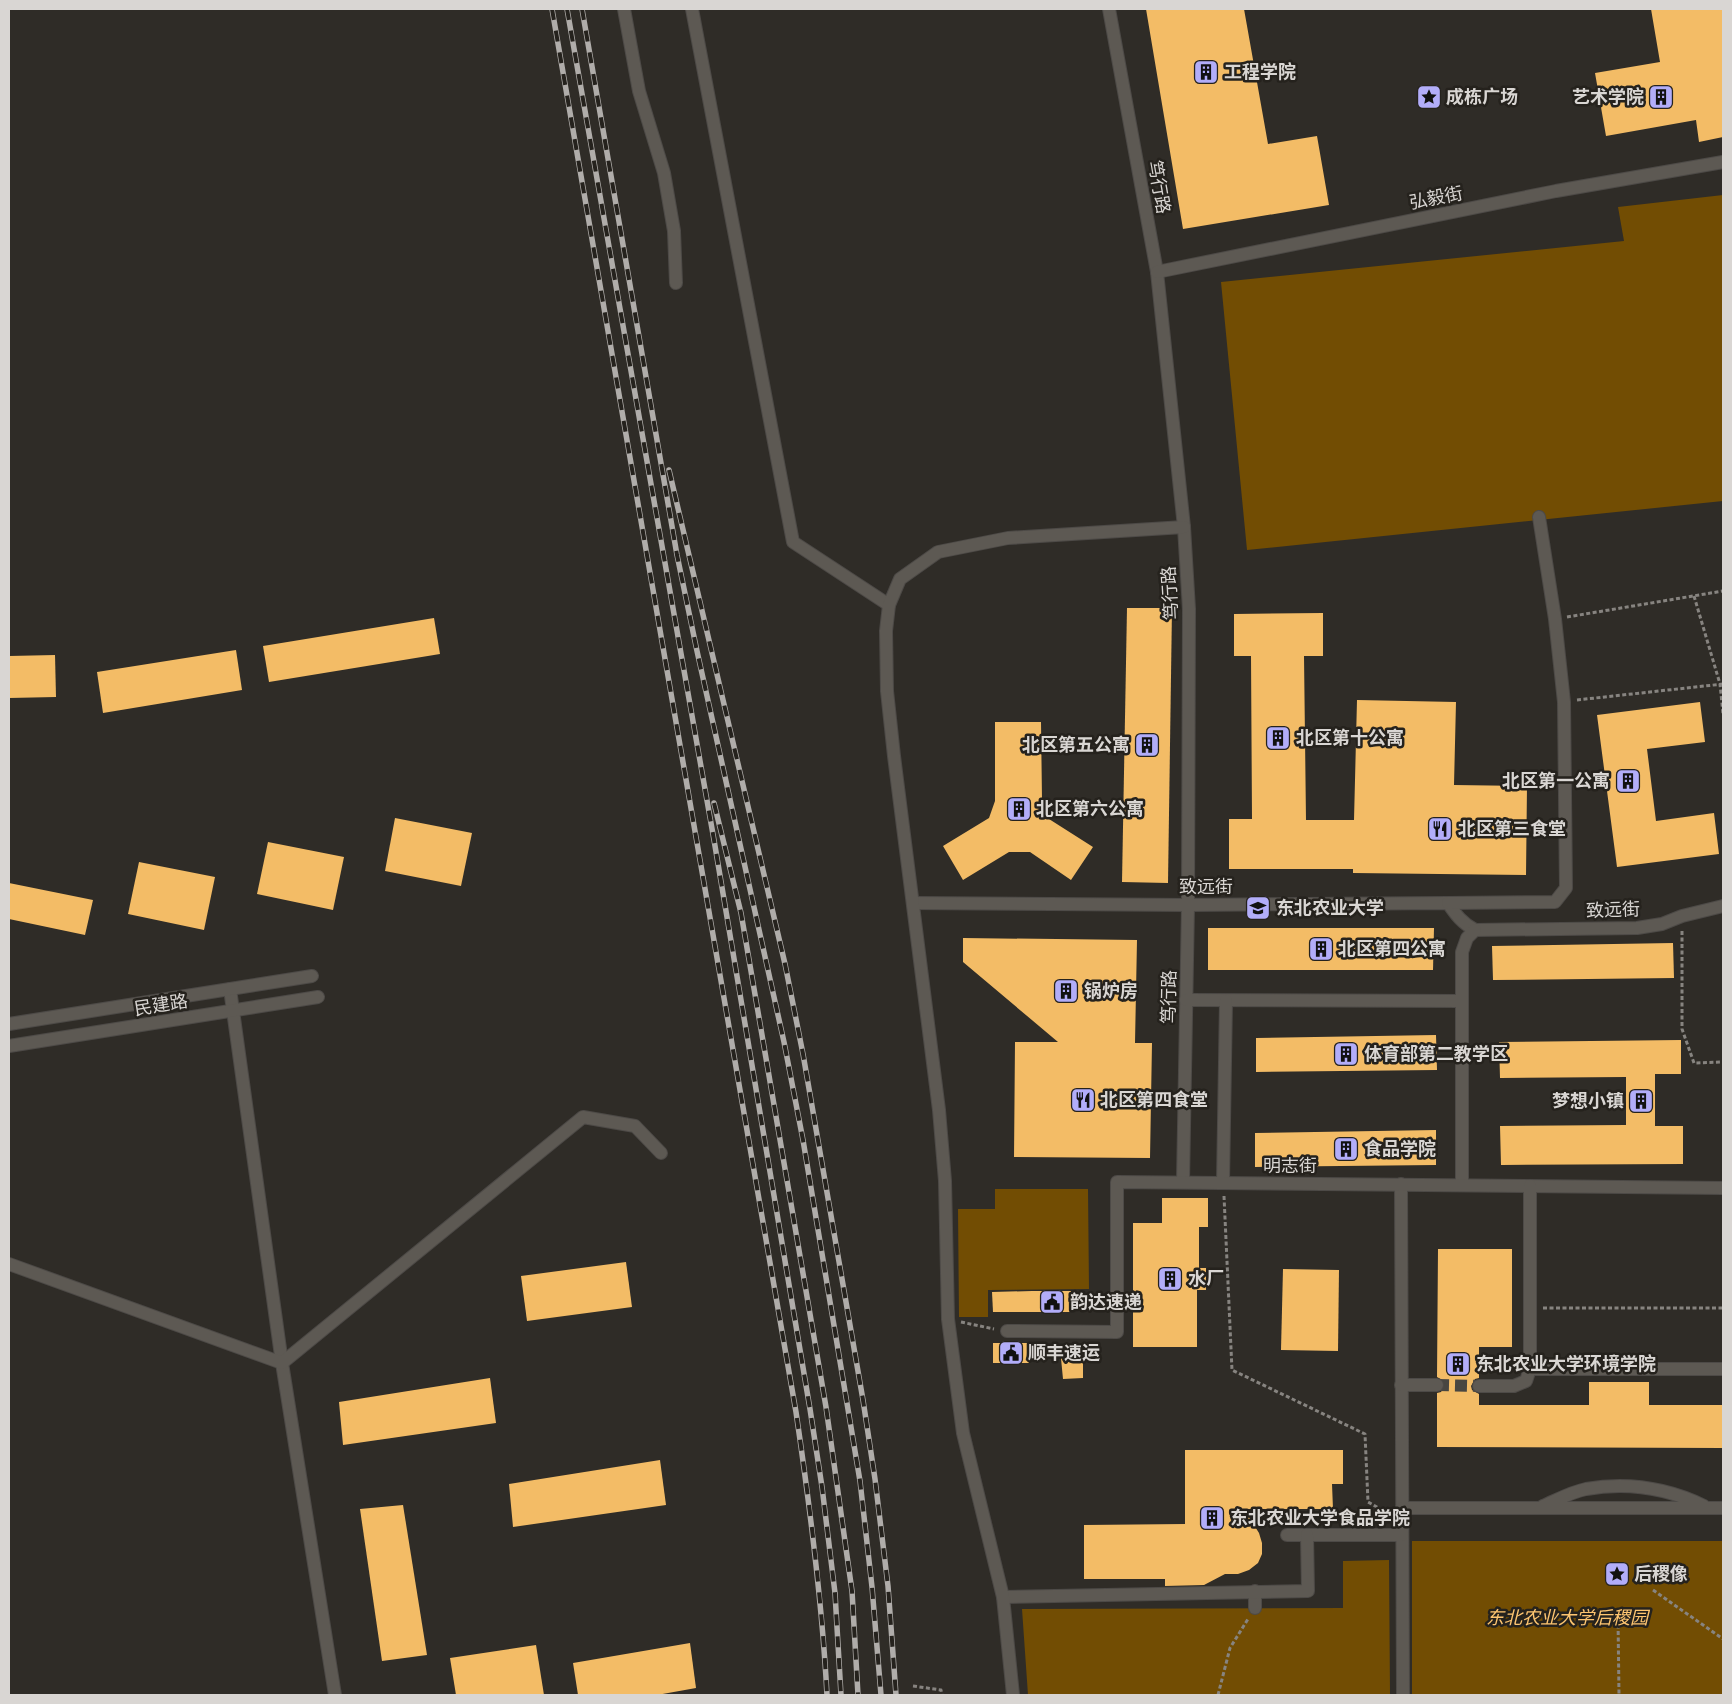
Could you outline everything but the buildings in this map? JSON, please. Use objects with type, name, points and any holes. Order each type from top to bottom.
[{"type":"street","points":[[624,9],[639,91],[664,173],[674,231],[676,283]]},
{"type":"street","points":[[692,9],[793,542],[888,605]]},
{"type":"street","name":"笃行路","points":[[1108,9],[1157,272],[1184,527],[1189,609],[1188,905],[1183,1182]]},
{"type":"street","name":"弘毅街","points":[[1157,272],[1556,191],[1723,162]]},
{"type":"street","points":[[1539,517],[1564,702]]},
{"type":"street","points":[[1013,1695],[1003,1597],[963,1432],[948,1319],[944,1164],[887,691],[886,630],[888,605],[900,579],[938,552],[1008,538],[1184,527]]},
{"type":"street","name":"致远街","points":[[913,902],[1188,905],[1555,902],[1566,888],[1564,702]]},
{"type":"street","points":[[1448,903],[1464,925],[1475,930],[1466,938],[1462,952],[1462,1185]]},
{"type":"street","name":"致远街","points":[[1475,930],[1636,928],[1662,924],[1682,916],[1723,906]]},
{"type":"street","name":"民建路","points":[[9,1024],[312,976]]},
{"type":"street","points":[[230,989],[282,1363],[335,1695]]},
{"type":"street","name":"民建路","points":[[9,1046],[318,997]]},
{"type":"street","points":[[1186,1000],[1461,1001]]},
{"type":"street","points":[[1223,1183],[1226,1001]]},
{"type":"street","points":[[282,1363],[583,1116],[635,1126],[661,1153]]},
{"type":"street","name":"明志街","points":[[1007,1331],[1117,1332],[1117,1182],[1723,1188]]},
{"type":"street","points":[[1401,1184],[1404,1695]]},
{"type":"street","points":[[1479,1386],[1514,1386],[1521,1384],[1526,1381],[1530,1369],[1530,1186]]},
{"type":"street","points":[[9,1264],[282,1363]]},
{"type":"street","points":[[1530,1369],[1723,1369]]},
{"type":"street","points":[[1401,1385],[1437,1385]]},
{"type":"street","points":[[1538,1508],[1585,1489],[1614,1486],[1644,1487],[1670,1492],[1708,1508]]},
{"type":"street","points":[[1402,1514],[1538,1508],[1723,1508]]},
{"type":"street","points":[[1287,1534],[1402,1534]]},
{"type":"street","points":[[1003,1597],[1308,1590],[1307,1534]]},
{"type":"street","points":[[1255,1590],[1255,1608]]},
{"type":"path","points":[[1554,619],[1723,591]]},
{"type":"path","points":[[1694,596],[1722,684],[1723,714]]},
{"type":"path","points":[[1564,702],[1722,684]]},
{"type":"path","points":[[1682,916],[1682,1029],[1694,1063],[1723,1062]]},
{"type":"path","points":[[1223,1183],[1232,1370],[1365,1434],[1368,1502],[1402,1514]]},
{"type":"path","points":[[1530,1308],[1723,1308]]},
{"type":"path","points":[[948,1319],[1007,1331]]},
{"type":"path","points":[[1653,1590],[1723,1639]]},
{"type":"path","points":[[1218,1695],[1230,1648],[1255,1608]]},
{"type":"path","points":[[1618,1618],[1619,1695]]},
{"type":"path","points":[[914,1686],[941,1690],[942,1695]]},
{"type":"green space","points":[[1723,195],[1723,501],[1247,550],[1221,282],[1624,241],[1618,207]]},
{"type":"green space","points":[[995,1189],[1088,1189],[1089,1289],[988,1290],[988,1317],[959,1317],[958,1209],[995,1209]]},
{"type":"green space","name":"东北农业大学后稷园","points":[[1412,1541],[1723,1541],[1723,1695],[1412,1695]]},
{"type":"green space","points":[[1389,1560],[1390,1695],[1028,1695],[1022,1609],[1343,1608],[1343,1561]]},
{"type":"tunnel","points":[[1437,1385],[1479,1386]]},
{"type":"railway","points":[[552,9],[796,1412],[815,1553],[827,1695]]},
{"type":"railway","points":[[567,9],[714,840],[810,1409],[835,1593],[841,1695]]},
{"type":"railway","points":[[582,9],[677,555],[784,1042],[803,1140],[860,1481],[872,1587],[881,1695]]},
{"type":"railway","points":[[669,470],[785,964],[803,1054],[875,1479],[888,1586],[896,1695]]},
{"type":"railway","points":[[714,803],[741,913],[826,1407],[852,1591],[858,1695]]},
{"type":"place","name":"工程学院","points":[[1206,72]]},
{"type":"place","name":"成栋广场","points":[[1429,97]]},
{"type":"place","name":"艺术学院","points":[[1661,97]]},
{"type":"place","name":"北区第十公寓","points":[[1278,738]]},
{"type":"place","name":"北区第五公寓","points":[[1147,745]]},
{"type":"place","name":"北区第一公寓","points":[[1628,781]]},
{"type":"place","name":"北区第六公寓","points":[[1019,809]]},
{"type":"place","name":"北区第三食堂","points":[[1440,829]]},
{"type":"place","name":"东北农业大学","points":[[1258,908]]},
{"type":"place","name":"北区第四公寓","points":[[1321,949]]},
{"type":"place","name":"锅炉房","points":[[1066,991]]},
{"type":"place","name":"体育部第二教学区","points":[[1346,1054]]},
{"type":"place","name":"北区第四食堂","points":[[1083,1100]]},
{"type":"place","name":"梦想小镇","points":[[1641,1101]]},
{"type":"place","name":"食品学院","points":[[1346,1149]]},
{"type":"place","name":"水厂","points":[[1170,1279]]},
{"type":"place","name":"韵达速递","points":[[1052,1302]]},
{"type":"place","name":"顺丰速运","points":[[1011,1353]]},
{"type":"place","name":"东北农业大学环境学院","points":[[1458,1364]]},
{"type":"place","name":"东北农业大学食品学院","points":[[1212,1518]]},
{"type":"place","name":"后稷像","points":[[1617,1574]]}]
